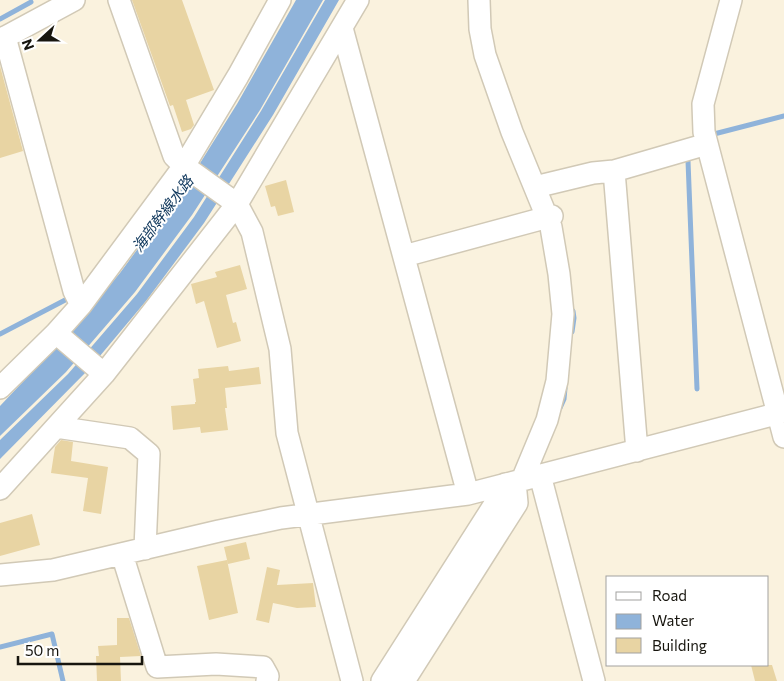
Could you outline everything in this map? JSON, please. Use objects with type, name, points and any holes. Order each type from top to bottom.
[{"type":"street","points":[[74,0],[2,38],[74,291],[81,305]]},
{"type":"street","points":[[119,0],[174,156],[187,169],[233,201],[252,232],[280,349],[287,432],[352,681]]},
{"type":"street","points":[[0,388],[59,335],[187,169],[280,0]]},
{"type":"street","points":[[0,489],[102,373],[233,201],[358,0]]},
{"type":"street","points":[[404,681],[517,504],[520,480],[546,420],[557,381],[563,314],[550,217],[512,132],[485,55],[480,29],[479,0]]},
{"type":"street","points":[[731,0],[703,104],[704,132],[781,413],[784,437]]},
{"type":"street","points":[[342,28],[468,494]]},
{"type":"street","points":[[535,187],[593,173],[614,172],[707,144]]},
{"type":"street","points":[[614,172],[637,450]]},
{"type":"street","points":[[404,256],[550,217]]},
{"type":"street","points":[[59,335],[102,373]]},
{"type":"street","points":[[0,575],[53,570],[281,518],[468,494],[781,413]]},
{"type":"street","points":[[56,427],[130,438],[149,454],[145,548]]},
{"type":"street","points":[[382,681],[498,499],[520,480]]},
{"type":"street","points":[[520,480],[594,681]]},
{"type":"street","points":[[122,554],[157,667],[216,664],[263,666],[273,680]]},
{"type":"water","points":[[296,0],[323,0],[260,110],[192,215],[135,292],[66,372],[0,436],[0,406],[68,334],[120,273],[197,168],[237,104]]},
{"type":"water","points":[[325,0],[339,0],[273,115],[204,223],[146,301],[89,369],[0,459],[0,440],[68,374],[137,294],[194,217],[261,111]]},
{"type":"building","points":[[132,0],[182,0],[214,90],[186,100],[194,125],[191,129],[182,132],[173,105],[170,106]]},
{"type":"building","points":[[0,66],[23,151],[0,158]]},
{"type":"building","points":[[286,180],[294,212],[278,216],[275,206],[271,207],[265,186]]},
{"type":"building","points":[[240,265],[247,289],[226,295],[233,323],[236,322],[241,341],[217,348],[204,301],[196,304],[191,284],[217,277],[215,272]]},
{"type":"building","points":[[228,366],[229,371],[259,367],[261,384],[225,388],[228,430],[201,433],[200,427],[173,430],[171,406],[195,404],[193,379],[199,378],[198,369]]},
{"type":"building","points":[[61,440],[73,442],[71,461],[108,467],[101,514],[83,511],[88,478],[51,473],[55,447]]},
{"type":"building","points":[[32,514],[40,545],[0,556],[0,523]]},
{"type":"building","points":[[246,542],[250,559],[228,564],[224,547]]},
{"type":"building","points":[[227,560],[238,613],[209,620],[197,566]]},
{"type":"building","points":[[267,567],[280,570],[277,585],[313,583],[316,607],[297,608],[273,603],[269,623],[256,620]]},
{"type":"building","points":[[117,618],[129,618],[141,656],[120,657],[121,681],[97,681],[96,656],[99,656],[98,646],[117,645]]},
{"type":"building","points":[[772,665],[777,681],[755,681],[751,666]]},
{"type":"waterway","points":[[0,19],[31,2]]},
{"type":"waterway","points":[[714,134],[784,116]]},
{"type":"waterway","points":[[688,161],[697,389]]},
{"type":"waterway","points":[[0,334],[69,298]]},
{"type":"waterway","points":[[572,332],[573,311]]},
{"type":"waterway","points":[[560,408],[564,399],[565,388]]},
{"type":"waterway","points":[[0,647],[52,634],[63,681]]},
{"type":"water label","name":"海部幹線水路","points":[[163,214]]}]
